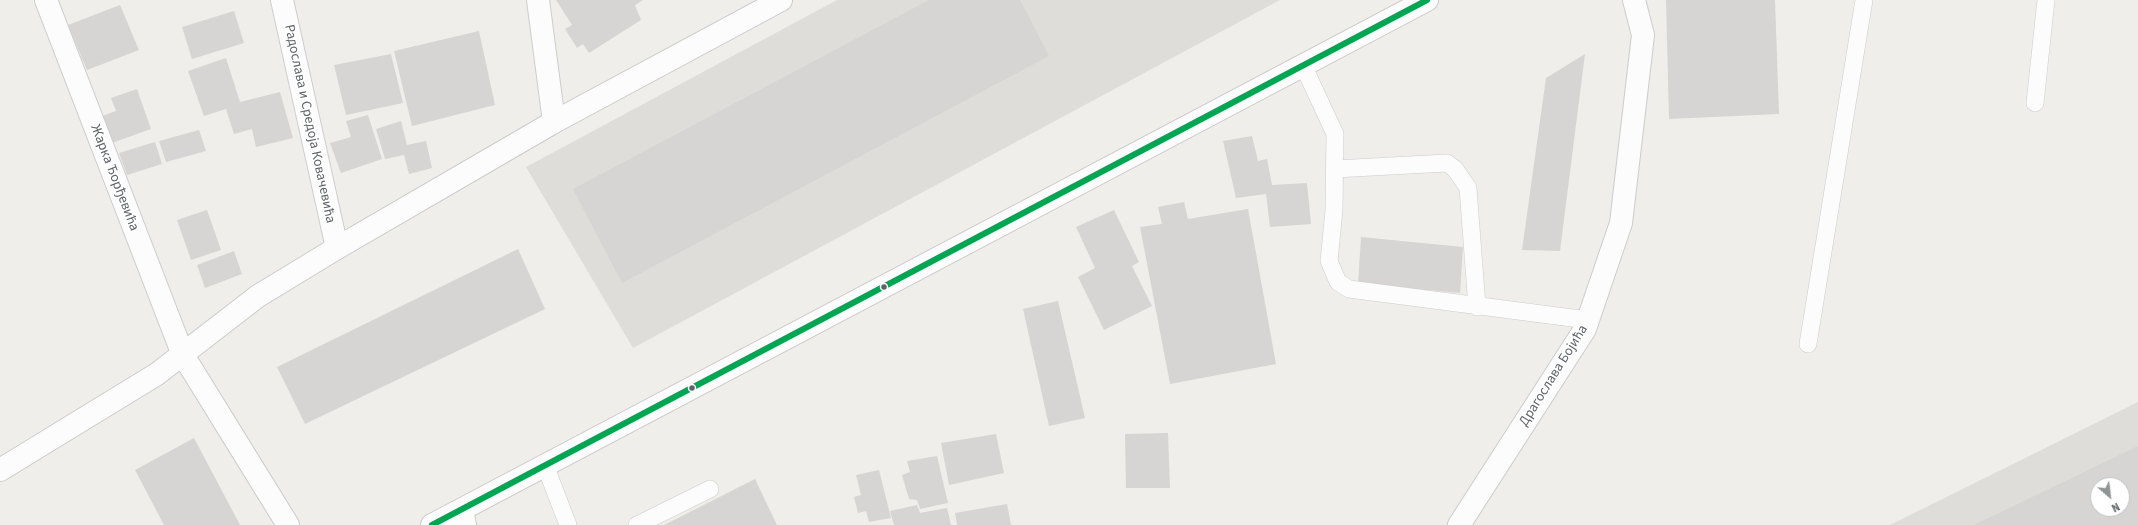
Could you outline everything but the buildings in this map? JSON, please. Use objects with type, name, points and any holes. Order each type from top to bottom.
[{"type":"street","name":"Жарка Ђорђевића","points":[[46,0],[183,355],[288,525]]},
{"type":"street","name":"Радослава и Средоја Ковачевића","points":[[282,0],[337,248]]},
{"type":"street","points":[[538,0],[554,122]]},
{"type":"street","points":[[0,470],[117,399],[183,355],[258,296],[337,248],[554,122],[781,0]]},
{"type":"street","points":[[432,525],[463,518],[545,466],[1426,0]]},
{"type":"street","name":"Драгослава Бојића","points":[[1459,525],[1585,329],[1621,223],[1643,35],[1634,0]]},
{"type":"lane","points":[[1808,344],[1864,0]]},
{"type":"lane","points":[[2035,103],[2046,0]]},
{"type":"lane","points":[[1303,65],[1335,134],[1334,210],[1329,261],[1338,282],[1349,289],[1477,307],[1588,320]]},
{"type":"lane","points":[[1335,169],[1447,163],[1455,169],[1468,188],[1477,307]]},
{"type":"lane","points":[[545,466],[568,525]]},
{"type":"lane","points":[[637,525],[710,489]]},
{"type":"shaded area","points":[[837,0],[1280,0],[633,348],[526,167]]},
{"type":"shaded area","points":[[2138,402],[2138,525],[1890,525]]},
{"type":"transit line","points":[[432,525],[1427,0]]}]
